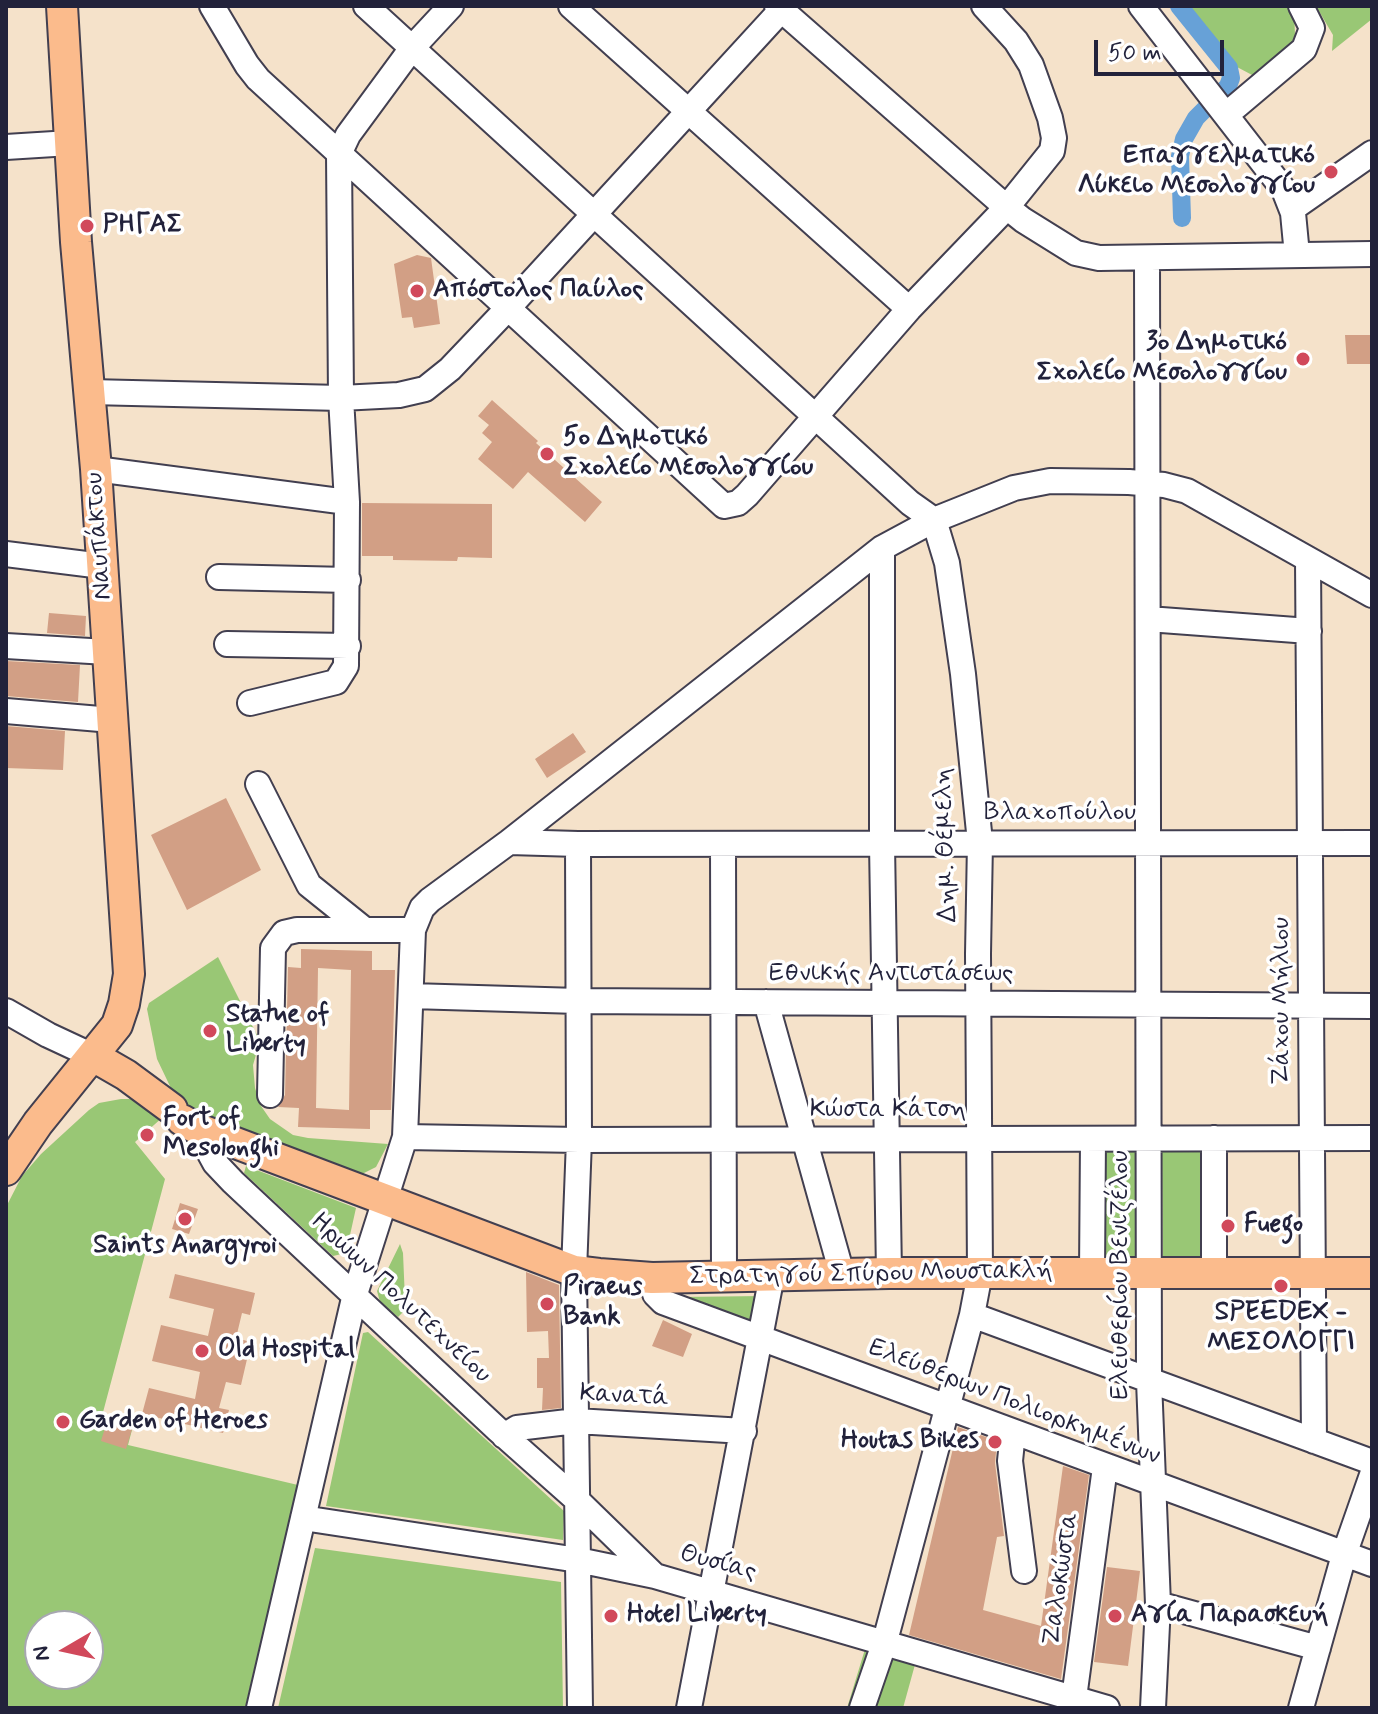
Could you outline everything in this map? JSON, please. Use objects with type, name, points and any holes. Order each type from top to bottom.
[{"type":"main road","name":"Ναυπάκτου","points":[[6,1170],[38,1123],[119,1019],[129,974],[62,6]]},
{"type":"main road","name":"Στρατηγού Σπύρου Μουστακλή","points":[[93,1056],[126,1075],[183,1119],[574,1271],[652,1278],[889,1273],[1372,1273]]},
{"type":"street","points":[[212,6],[258,79],[724,506],[743,499],[817,418],[909,309],[1007,207],[1053,147],[1054,138],[1046,103],[1031,65],[1016,41],[984,6]]},
{"type":"street","points":[[366,6],[910,503],[934,520]]},
{"type":"street","points":[[250,703],[336,682],[346,666],[347,502],[341,398],[339,154],[348,135],[412,48],[451,6]]},
{"type":"street","points":[[571,6],[909,309]]},
{"type":"street","points":[[1141,6],[1280,184],[1292,209],[1297,255]]},
{"type":"street","points":[[1219,105],[1304,49],[1312,28],[1301,6]]},
{"type":"street","points":[[90,392],[341,398],[399,395],[425,389],[450,369],[509,307],[781,7],[1007,207],[1081,255],[1147,258],[1372,254]]},
{"type":"street","points":[[6,147],[70,143]]},
{"type":"street","points":[[1292,209],[1372,153]]},
{"type":"street","name":"Ελευθερίου Βενιζέλου","points":[[1147,258],[1149,1381],[1158,1604],[1153,1708]]},
{"type":"street","points":[[96,469],[347,502]]},
{"type":"street","points":[[259,1708],[355,1294],[405,1137],[413,930],[422,908],[442,889],[509,842],[882,548],[934,520],[1000,493],[1036,482],[1148,483],[1193,493],[1372,595]]},
{"type":"street","name":"Δημ. Θέμελη","points":[[862,1708],[885,1641],[972,1315],[980,1273],[980,842],[961,656],[947,563],[934,520]]},
{"type":"street","points":[[882,548],[882,844],[889,1273]]},
{"type":"street","points":[[6,554],[102,566]]},
{"type":"street","name":"Ζάχου Μήλιου","points":[[1308,560],[1314,1441]]},
{"type":"street","points":[[219,577],[348,580]]},
{"type":"street","points":[[1148,619],[1309,631]]},
{"type":"street","points":[[227,644],[348,646]]},
{"type":"street","points":[[6,646],[107,652]]},
{"type":"street","points":[[6,711],[112,720]]},
{"type":"street","points":[[258,784],[309,885],[365,930]]},
{"type":"street","name":"Βλαχοπούλου","points":[[509,842],[1372,843]]},
{"type":"street","points":[[578,844],[579,1140],[574,1271],[580,1708]]},
{"type":"street","points":[[723,844],[724,1275]]},
{"type":"street","points":[[270,1095],[273,948],[284,933],[297,930],[413,930]]},
{"type":"street","name":"Εθνικής Αντιστάσεως","points":[[411,996],[578,1001],[1372,1006]]},
{"type":"street","points":[[766,1002],[842,1274]]},
{"type":"street","points":[[6,1011],[93,1056]]},
{"type":"street","name":"Ηρώων Πολυτεχνείου","points":[[183,1119],[226,1175],[655,1576]]},
{"type":"street","name":"Κώστα Κάτση","points":[[405,1137],[579,1140],[1372,1138]]},
{"type":"street","points":[[1214,1138],[1214,1273]]},
{"type":"street","points":[[1092,1273],[1093,1139]]},
{"type":"street","points":[[689,1708],[772,1275]]},
{"type":"street","name":"Ελεύθερων Πολιορκημένων","points":[[652,1278],[655,1294],[663,1302],[1372,1564]]},
{"type":"street","points":[[972,1315],[1372,1462]]},
{"type":"street","name":"Κανατά","points":[[504,1436],[517,1428],[576,1421],[744,1431]]},
{"type":"street","points":[[1013,1432],[1010,1461],[1024,1571]]},
{"type":"street","name":"Ζαλοκώστα","points":[[1074,1698],[1105,1467]]},
{"type":"street","points":[[1301,1708],[1344,1555],[1372,1475]]},
{"type":"street","name":"Θυσίας","points":[[303,1518],[578,1560],[655,1576],[1107,1708]]},
{"type":"street","points":[[1158,1604],[1318,1648]]},
{"type":"green space","points":[[1189,6],[1291,6],[1294,10],[1295,35],[1288,51],[1254,76],[1237,67]]},
{"type":"green space","points":[[1316,6],[1372,6],[1372,19],[1332,51],[1333,35]]},
{"type":"green space","points":[[218,957],[260,1041],[253,1065],[255,1088],[261,1106],[270,1119],[293,1135],[388,1144],[376,1167],[351,1176],[178,1103],[157,1059],[147,1009],[149,1003]]},
{"type":"green space","name":"Garden of Heroes","points":[[135,1099],[164,1116],[135,1142],[165,1179],[102,1416],[133,1426],[128,1445],[298,1485],[245,1708],[6,1708],[6,1207],[22,1176],[99,1103]]},
{"type":"green space","points":[[1101,1145],[1140,1145],[1141,1267],[1102,1267]]},
{"type":"green space","points":[[1162,1146],[1206,1146],[1206,1267],[1163,1267]]},
{"type":"green space","points":[[246,1166],[356,1208],[346,1253],[333,1256],[244,1173]]},
{"type":"green space","points":[[400,1244],[405,1300],[404,1311],[398,1317],[380,1302],[377,1291]]},
{"type":"green space","points":[[763,1296],[755,1328],[679,1297]]},
{"type":"green space","points":[[368,1332],[564,1511],[563,1540],[326,1506],[363,1333]]},
{"type":"green space","points":[[315,1548],[561,1582],[563,1708],[278,1708]]},
{"type":"green space","points":[[866,1646],[916,1661],[903,1708],[847,1708]]},
{"type":"building","name":"Απόστολος Παύλος","points":[[417,255],[431,258],[440,324],[414,328],[412,317],[402,318],[394,264]]},
{"type":"building","name":"3ο Δημοτικό Σχολείο Μεσολογγίου","points":[[1345,335],[1372,335],[1372,364],[1347,364]]},
{"type":"building","points":[[492,400],[602,502],[585,522],[528,472],[513,489],[478,459],[492,442],[482,433],[489,425],[478,416]]},
{"type":"building","points":[[362,503],[492,504],[492,558],[458,557],[457,561],[362,556]]},
{"type":"building","points":[[49,613],[86,616],[85,636],[47,633]]},
{"type":"building","points":[[6,661],[80,665],[78,702],[6,696]]},
{"type":"building","points":[[6,726],[65,731],[63,770],[6,768]]},
{"type":"building","points":[[573,733],[586,752],[547,778],[535,759]]},
{"type":"building","points":[[226,798],[261,870],[187,910],[151,835]]},
{"type":"building","points":[[301,949],[372,951],[372,970],[395,970],[391,1110],[370,1110],[370,1129],[298,1127],[299,1108],[278,1107],[285,1095],[288,967],[301,968]],"holes":[[[318,968],[351,970],[349,1110],[316,1108]]]},
{"type":"building","name":"Saints Anargyroi","points":[[180,1203],[198,1209],[189,1234],[172,1229]]},
{"type":"building","points":[[526,1272],[559,1285],[561,1408],[542,1410],[543,1388],[537,1388],[537,1358],[549,1358],[548,1331],[527,1332]]},
{"type":"building","name":"Old Hospital","points":[[175,1274],[255,1293],[250,1315],[242,1313],[236,1338],[251,1342],[241,1385],[226,1382],[219,1408],[229,1410],[223,1433],[142,1414],[149,1388],[195,1399],[200,1372],[152,1361],[161,1325],[208,1336],[214,1309],[169,1298]]},
{"type":"building","points":[[663,1320],[692,1334],[683,1357],[652,1346]]},
{"type":"building","points":[[108,1418],[133,1426],[126,1449],[101,1441]]},
{"type":"building","points":[[958,1427],[997,1441],[995,1463],[1004,1536],[997,1537],[983,1610],[1041,1626],[1063,1466],[1089,1475],[1061,1679],[909,1635]]},
{"type":"building","name":"Αγία Παρασκευή","points":[[1107,1567],[1140,1571],[1128,1666],[1094,1662]]},
{"type":"waterway","points":[[1179,6],[1229,68],[1231,78],[1228,86],[1196,118],[1184,139],[1180,156],[1182,218]]},
{"type":"place","name":"Επαγγελματικό Λύκειο Μεσολογγίου","points":[[1331,172]]},
{"type":"place","name":"ΡΗΓΑΣ","points":[[87,226]]},
{"type":"place","name":"Απόστολος Παύλος","points":[[417,291]]},
{"type":"place","name":"3ο Δημοτικό Σχολείο Μεσολογγίου","points":[[1303,359]]},
{"type":"place","name":"5ο Δημοτικό Σχολείο Μεσολογγίου","points":[[547,454]]},
{"type":"place","name":"Statue of Liberty","points":[[210,1031]]},
{"type":"place","name":"Fort of Mesolonghi","points":[[147,1135]]},
{"type":"place","name":"Saints Anargyroi","points":[[185,1219]]},
{"type":"place","name":"Fuego","points":[[1228,1226]]},
{"type":"place","name":"SPEEDEX - ΜΕΣΟΛΟΓΓΙ","points":[[1281,1286]]},
{"type":"place","name":"Piraeus Bank","points":[[547,1304]]},
{"type":"place","name":"Old Hospital","points":[[202,1351]]},
{"type":"place","name":"Garden of Heroes","points":[[63,1422]]},
{"type":"place","name":"Houtas Bikes","points":[[995,1442]]},
{"type":"place","name":"Hotel Liberty","points":[[611,1616]]},
{"type":"place","name":"Αγία Παρασκευή","points":[[1115,1616]]}]
